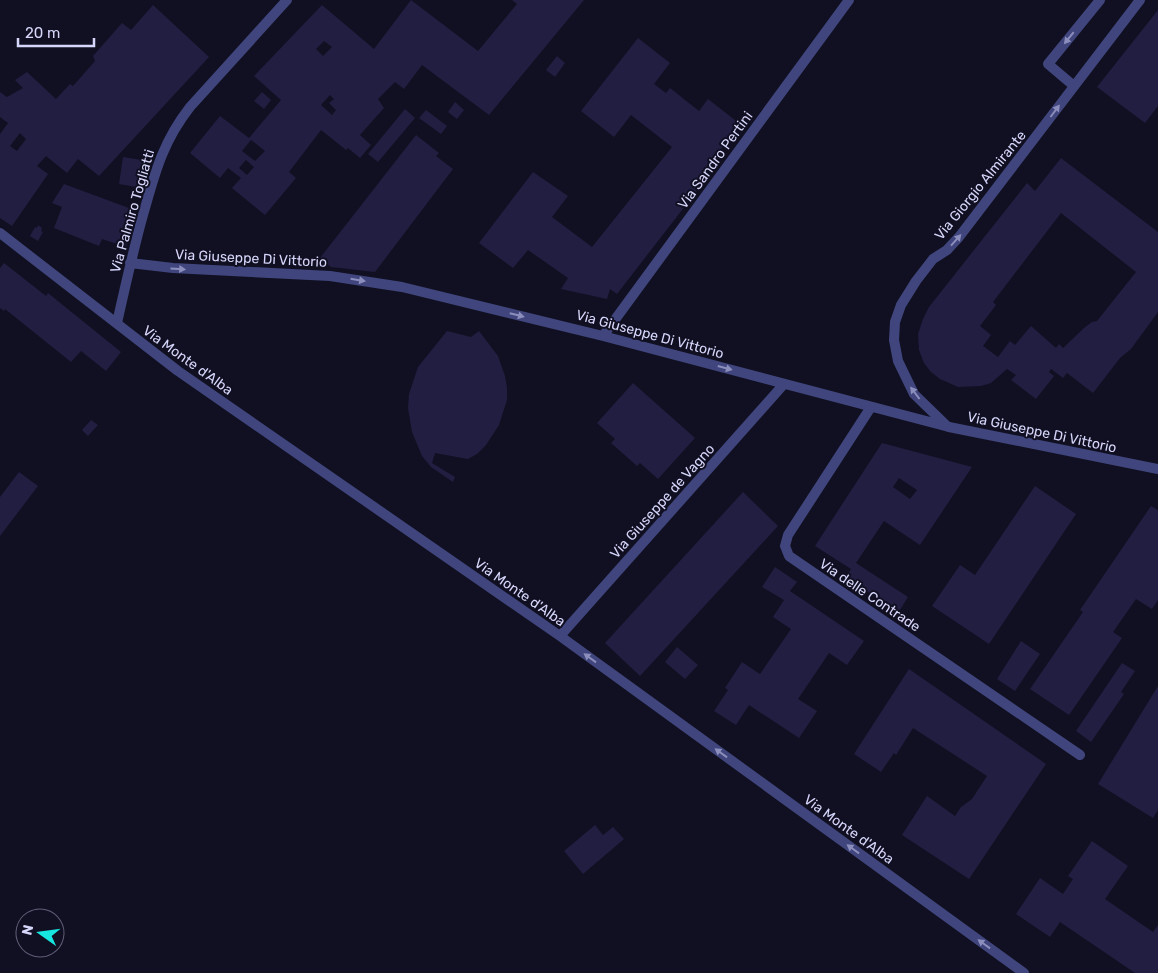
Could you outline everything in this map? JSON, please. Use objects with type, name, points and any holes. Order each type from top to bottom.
[{"type":"street","name":"Via Palmiro Togliatti","points":[[117,323],[130,263],[155,175],[164,148],[176,125],[287,0]]},
{"type":"street","name":"Via Sandro Pertini","points":[[603,336],[849,0]]},
{"type":"street","points":[[1074,86],[1048,64],[1100,0]]},
{"type":"street","name":"Via Giorgio Almirante","points":[[949,427],[914,394],[898,362],[894,340],[895,322],[901,305],[933,259],[947,250],[959,237],[1140,0]]},
{"type":"street","name":"Via Monte d'Alba","points":[[0,233],[178,371],[560,636],[1024,973]]},
{"type":"street","name":"Via Giuseppe Di Vittorio","points":[[130,263],[173,268],[330,276],[402,287],[603,336],[949,427],[1158,469]]},
{"type":"street","name":"Via Giuseppe de Vagno","points":[[560,636],[784,384]]},
{"type":"street","name":"Via delle Contrade","points":[[871,406],[788,535],[785,546],[789,556],[1080,755]]},
{"type":"building","points":[[411,0],[478,51],[517,4],[512,0],[584,0],[489,115],[422,65],[404,89],[395,82],[378,99],[384,108],[360,135],[371,145],[360,158],[348,148],[346,150],[321,130],[289,172],[296,178],[265,215],[232,188],[241,178],[228,168],[220,178],[190,153],[220,116],[249,138],[281,100],[254,76],[322,5],[374,49]],"holes":[[[324,41],[332,47],[323,56],[316,49]],[[330,95],[334,99],[329,103],[336,110],[332,115],[321,105]],[[251,140],[265,151],[255,161],[242,151]],[[246,160],[254,167],[247,175],[239,168]]]},
{"type":"building","points":[[153,5],[209,57],[99,176],[78,159],[67,173],[46,156],[37,166],[48,174],[12,226],[0,218],[0,134],[8,123],[0,117],[0,92],[7,97],[23,88],[15,80],[27,72],[56,99],[70,84],[73,86],[95,61],[93,56],[122,23],[131,30]],"holes":[[[20,133],[26,139],[17,151],[10,146]]]},
{"type":"building","points":[[1158,10],[1158,106],[1145,123],[1097,87]]},
{"type":"building","points":[[638,38],[670,63],[654,84],[666,93],[670,88],[699,111],[708,99],[740,124],[718,153],[723,157],[617,294],[610,289],[607,299],[561,289],[568,278],[528,250],[513,268],[479,243],[533,172],[568,196],[552,217],[592,247],[672,147],[631,115],[614,137],[581,111]]},
{"type":"building","points":[[557,56],[565,63],[555,77],[546,70]]},
{"type":"building","points":[[262,92],[271,100],[264,109],[254,101]]},
{"type":"building","points":[[455,102],[464,110],[457,119],[448,112]]},
{"type":"building","points":[[405,109],[415,118],[378,162],[368,154]]},
{"type":"building","points":[[426,110],[447,126],[441,134],[419,118]]},
{"type":"building","points":[[416,135],[439,153],[436,156],[453,169],[375,272],[331,267],[320,258]]},
{"type":"building","points":[[123,157],[147,161],[142,188],[119,184]]},
{"type":"building","points":[[1061,158],[1158,232],[1158,312],[1131,349],[1120,358],[1093,393],[1067,373],[1063,378],[1051,369],[1049,372],[1054,376],[1036,399],[1011,380],[1016,375],[1007,369],[991,383],[981,386],[958,387],[940,379],[924,363],[919,350],[918,334],[929,307],[1027,183],[1035,191]],"holes":[[[1061,213],[1136,272],[1097,321],[1084,328],[1063,348],[1059,344],[1056,348],[1031,326],[1015,345],[1010,341],[998,357],[983,346],[991,335],[980,326],[996,305],[993,302]]]},
{"type":"building","points":[[64,184],[137,211],[126,247],[102,239],[99,246],[54,228],[62,207],[52,203]]},
{"type":"building","points":[[38,225],[42,228],[41,231],[43,232],[38,241],[30,236]]},
{"type":"building","points":[[4,263],[46,296],[48,293],[121,352],[106,371],[81,351],[71,362],[5,309],[4,311],[0,308],[0,268]]},
{"type":"building","points":[[447,331],[471,337],[479,331],[498,356],[507,388],[507,400],[499,425],[486,445],[477,454],[468,459],[435,453],[432,463],[455,477],[453,482],[431,467],[422,456],[412,432],[408,408],[409,394],[418,367]]},
{"type":"building","points":[[633,383],[695,438],[658,479],[640,463],[637,466],[611,443],[615,439],[597,423]]},
{"type":"building","points":[[91,420],[98,425],[88,436],[82,430]]},
{"type":"building","points":[[882,443],[972,467],[920,545],[884,521],[856,563],[908,597],[898,613],[846,577],[851,569],[815,546]],"holes":[[[899,478],[917,490],[910,499],[893,487]]]},
{"type":"building","points":[[19,472],[38,486],[0,536],[0,497]]},
{"type":"building","points":[[1035,486],[1076,514],[989,644],[932,606],[960,565],[975,575]]},
{"type":"building","points":[[743,492],[778,526],[640,676],[605,643]]},
{"type":"building","points":[[1151,506],[1158,510],[1158,600],[1152,609],[1136,599],[1113,632],[1122,638],[1069,715],[1030,689],[1083,612],[1080,610]]},
{"type":"building","points":[[775,567],[797,582],[790,591],[864,641],[847,665],[829,653],[798,699],[817,711],[799,738],[749,705],[736,725],[714,711],[728,690],[725,688],[742,662],[760,674],[791,629],[773,617],[784,600],[762,587]]},
{"type":"building","points":[[1021,641],[1040,654],[1015,691],[997,679]]},
{"type":"building","points":[[677,647],[698,665],[685,679],[665,662]]},
{"type":"building","points":[[1122,663],[1135,671],[1121,692],[1124,694],[1091,742],[1076,731]]},
{"type":"building","points":[[909,669],[1046,764],[969,879],[902,835],[927,796],[955,816],[961,807],[972,799],[987,776],[913,728],[896,755],[894,753],[881,772],[854,754]]},
{"type":"building","points":[[1158,686],[1158,810],[1153,818],[1098,784]]},
{"type":"building","points":[[595,825],[603,835],[613,827],[624,839],[583,874],[564,851]]},
{"type":"building","points":[[1092,841],[1128,866],[1105,899],[1153,932],[1158,925],[1158,973],[1135,973],[1060,922],[1050,937],[1016,914],[1040,878],[1063,894],[1073,879],[1068,876]]}]
